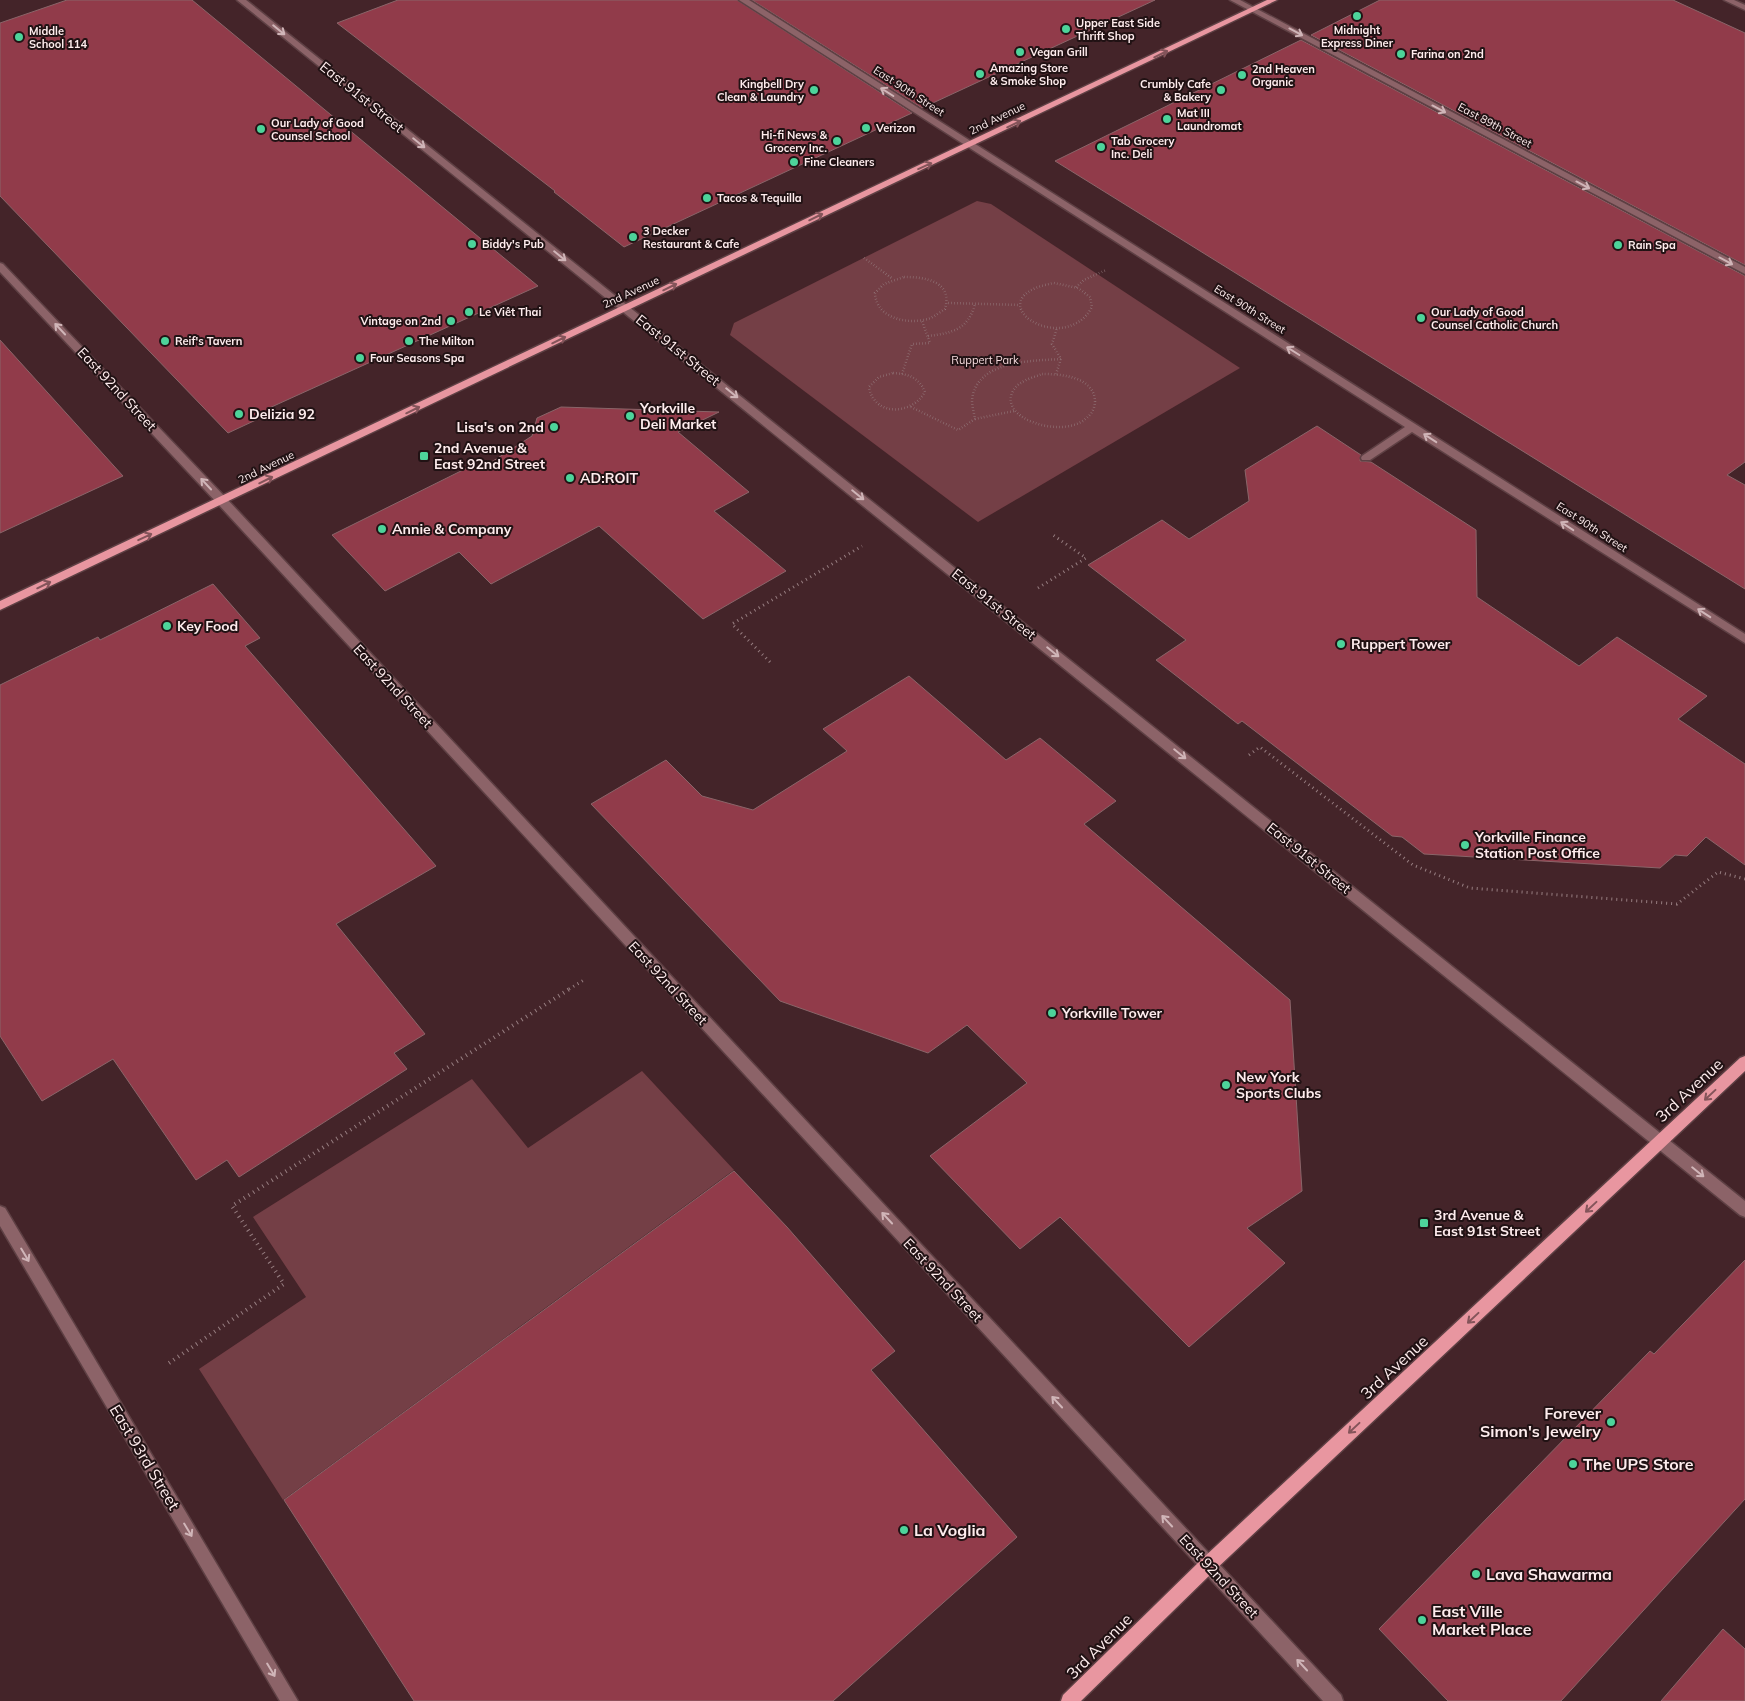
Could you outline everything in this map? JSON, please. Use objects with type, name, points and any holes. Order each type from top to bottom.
[{"type":"main road","name":"2nd Avenue","points":[[0,606],[1273,0]]},
{"type":"main road","name":"3rd Avenue","points":[[1069,1701],[1208,1565],[1745,1062]]},
{"type":"street","name":"East 91st Street","points":[[241,0],[1745,1210]]},
{"type":"street","name":"East 90th Street","points":[[743,0],[1745,639]]},
{"type":"street","name":"East 89th Street","points":[[1234,0],[1745,271]]},
{"type":"street","points":[[1728,0],[1745,8]]},
{"type":"street","name":"East 92nd Street","points":[[0,266],[222,501],[1335,1701]]},
{"type":"street","points":[[1366,458],[1412,427]]},
{"type":"street","name":"East 93rd Street","points":[[0,1213],[290,1701]]},
{"type":"path","points":[[864,258],[893,279]]},
{"type":"path","points":[[1076,287],[1084,280],[1106,270]]},
{"type":"path","points":[[916,277],[927,279],[945,289],[948,303],[939,314],[922,320],[898,320],[880,311],[875,304],[874,297],[877,290],[893,279],[916,277]]},
{"type":"path","points":[[1054,283],[1076,287],[1090,298],[1093,306],[1092,312],[1087,319],[1079,324],[1057,328],[1041,325],[1027,318],[1019,306],[1020,298],[1025,292],[1042,284],[1054,283]]},
{"type":"path","points":[[948,303],[1019,306]]},
{"type":"path","points":[[928,336],[946,335],[960,330],[974,314],[975,304]]},
{"type":"path","points":[[902,374],[912,344],[930,343],[922,320]]},
{"type":"path","points":[[1056,374],[1061,359],[1052,344],[1057,328]]},
{"type":"path","points":[[975,419],[971,397],[976,387],[991,371],[1016,362],[1061,359]]},
{"type":"path","points":[[893,373],[902,374],[919,380],[925,392],[918,403],[911,407],[892,409],[876,404],[868,393],[869,387],[877,378],[893,373]]},
{"type":"path","points":[[1056,374],[1070,376],[1090,388],[1095,396],[1096,405],[1092,414],[1085,421],[1074,426],[1046,428],[1022,418],[1014,410],[1010,401],[1012,392],[1018,384],[1028,378],[1056,374]]},
{"type":"path","points":[[911,407],[958,430],[975,419],[1014,410]]},
{"type":"path","points":[[1038,588],[1086,558],[1053,535]]},
{"type":"path","points":[[770,662],[732,624],[862,546]]},
{"type":"path","points":[[1249,755],[1260,748],[1413,866],[1470,888],[1677,904],[1718,872],[1745,879]]},
{"type":"path","points":[[169,1363],[284,1284],[232,1206],[584,980]]},
{"type":"green space","name":"Ruppert Park","points":[[977,201],[991,204],[1240,368],[978,522],[730,335],[734,323]]},
{"type":"green space","points":[[642,1071],[734,1170],[283,1500],[199,1369],[306,1297],[253,1217],[472,1079],[528,1148]]},
{"type":"building","points":[[67,0],[192,0],[538,286],[267,409],[271,413],[228,433],[0,196],[0,23]]},
{"type":"building","points":[[398,0],[737,0],[912,113],[624,247],[555,191],[337,23]]},
{"type":"building","points":[[752,0],[1155,0],[922,108]]},
{"type":"building","points":[[1380,0],[1673,0],[1745,33],[1745,265],[1311,35]]},
{"type":"building","points":[[1301,40],[1745,276],[1745,462],[1727,475],[1745,485],[1745,589],[1055,161]]},
{"type":"building","points":[[0,340],[123,476],[0,533]]},
{"type":"building","points":[[561,407],[719,412],[678,432],[749,492],[714,511],[786,571],[703,619],[599,526],[491,584],[459,552],[385,591],[332,535],[473,465],[479,470],[532,436],[537,418]]},
{"type":"building","name":"Ruppert Tower","points":[[1317,426],[1361,455],[1360,461],[1371,462],[1476,530],[1477,597],[1579,666],[1617,637],[1707,696],[1678,719],[1745,764],[1745,865],[1706,837],[1687,856],[1675,855],[1660,868],[1424,854],[1402,837],[1392,836],[1242,721],[1238,724],[1156,660],[1186,640],[1088,565],[1162,520],[1189,539],[1249,501],[1245,470]]},
{"type":"building","points":[[213,584],[260,638],[245,646],[436,866],[336,924],[425,1034],[394,1053],[407,1069],[239,1177],[227,1160],[196,1180],[113,1059],[42,1101],[0,1036],[0,685],[98,637],[100,640]]},
{"type":"building","name":"Yorkville Tower","points":[[909,676],[1006,760],[1040,738],[1116,801],[1084,824],[1290,1000],[1302,1191],[1247,1228],[1285,1263],[1189,1347],[1060,1217],[1020,1249],[930,1156],[1027,1083],[967,1025],[928,1053],[780,1001],[591,804],[666,760],[702,796],[753,810],[847,751],[823,729]]},
{"type":"building","points":[[734,1171],[787,1227],[895,1351],[871,1370],[1017,1537],[833,1701],[414,1701],[284,1500]]},
{"type":"building","points":[[1745,1260],[1745,1499],[1561,1701],[1448,1701],[1379,1629],[1650,1351],[1654,1354]]},
{"type":"building","points":[[1723,1629],[1745,1649],[1745,1701],[1661,1701]]},
{"type":"place","name":"Midnight Express Diner","points":[[1357,16]]},
{"type":"place","name":"Upper East Side Thrift Shop","points":[[1066,29]]},
{"type":"place","name":"Middle School 114","points":[[19,37]]},
{"type":"place","name":"Vegan Grill","points":[[1020,52]]},
{"type":"place","name":"Farina on 2nd","points":[[1401,54]]},
{"type":"place","name":"Amazing Store & Smoke Shop","points":[[980,74]]},
{"type":"place","name":"2nd Heaven Organic","points":[[1242,75]]},
{"type":"place","name":"Kingbell Dry Clean & Laundry","points":[[814,90]]},
{"type":"place","name":"Crumbly Cafe & Bakery","points":[[1221,90]]},
{"type":"place","name":"Mat III Laundromat","points":[[1167,119]]},
{"type":"place","name":"Verizon","points":[[866,128]]},
{"type":"place","name":"Our Lady of Good Counsel School","points":[[261,129]]},
{"type":"place","name":"Hi-fi News & Grocery Inc.","points":[[837,141]]},
{"type":"place","name":"Tab Grocery Inc. Deli","points":[[1101,147]]},
{"type":"place","name":"Fine Cleaners","points":[[794,162]]},
{"type":"place","name":"Tacos & Tequilla","points":[[707,198]]},
{"type":"place","name":"3 Decker Restaurant & Cafe","points":[[633,237]]},
{"type":"place","name":"Biddy's Pub","points":[[472,244]]},
{"type":"place","name":"Rain Spa","points":[[1618,245]]},
{"type":"place","name":"Le Viêt Thai","points":[[469,312]]},
{"type":"place","name":"Our Lady of Good Counsel Catholic Church","points":[[1421,318]]},
{"type":"place","name":"Vintage on 2nd","points":[[451,321]]},
{"type":"place","name":"Reif's Tavern","points":[[165,341]]},
{"type":"place","name":"The Milton","points":[[409,341]]},
{"type":"place","name":"Four Seasons Spa","points":[[360,358]]},
{"type":"place","name":"Delizia 92","points":[[239,414]]},
{"type":"place","name":"Yorkville Deli Market","points":[[630,416]]},
{"type":"place","name":"Lisa's on 2nd","points":[[554,427]]},
{"type":"place","name":"2nd Avenue & East 92nd Street","points":[[424,456]]},
{"type":"place","name":"AD:ROIT","points":[[570,478]]},
{"type":"place","name":"Annie & Company","points":[[382,529]]},
{"type":"place","name":"Key Food","points":[[167,626]]},
{"type":"place","name":"Ruppert Tower","points":[[1341,644]]},
{"type":"place","name":"Yorkville Finance Station Post Office","points":[[1465,845]]},
{"type":"place","name":"Yorkville Tower","points":[[1052,1013]]},
{"type":"place","name":"New York Sports Clubs","points":[[1226,1085]]},
{"type":"place","name":"3rd Avenue & East 91st Street","points":[[1424,1223]]},
{"type":"place","name":"Forever Simon's Jewelry","points":[[1611,1422]]},
{"type":"place","name":"The UPS Store","points":[[1573,1464]]},
{"type":"place","name":"La Voglia","points":[[904,1530]]},
{"type":"place","name":"Lava Shawarma","points":[[1476,1574]]},
{"type":"place","name":"East Ville Market Place","points":[[1422,1620]]}]
